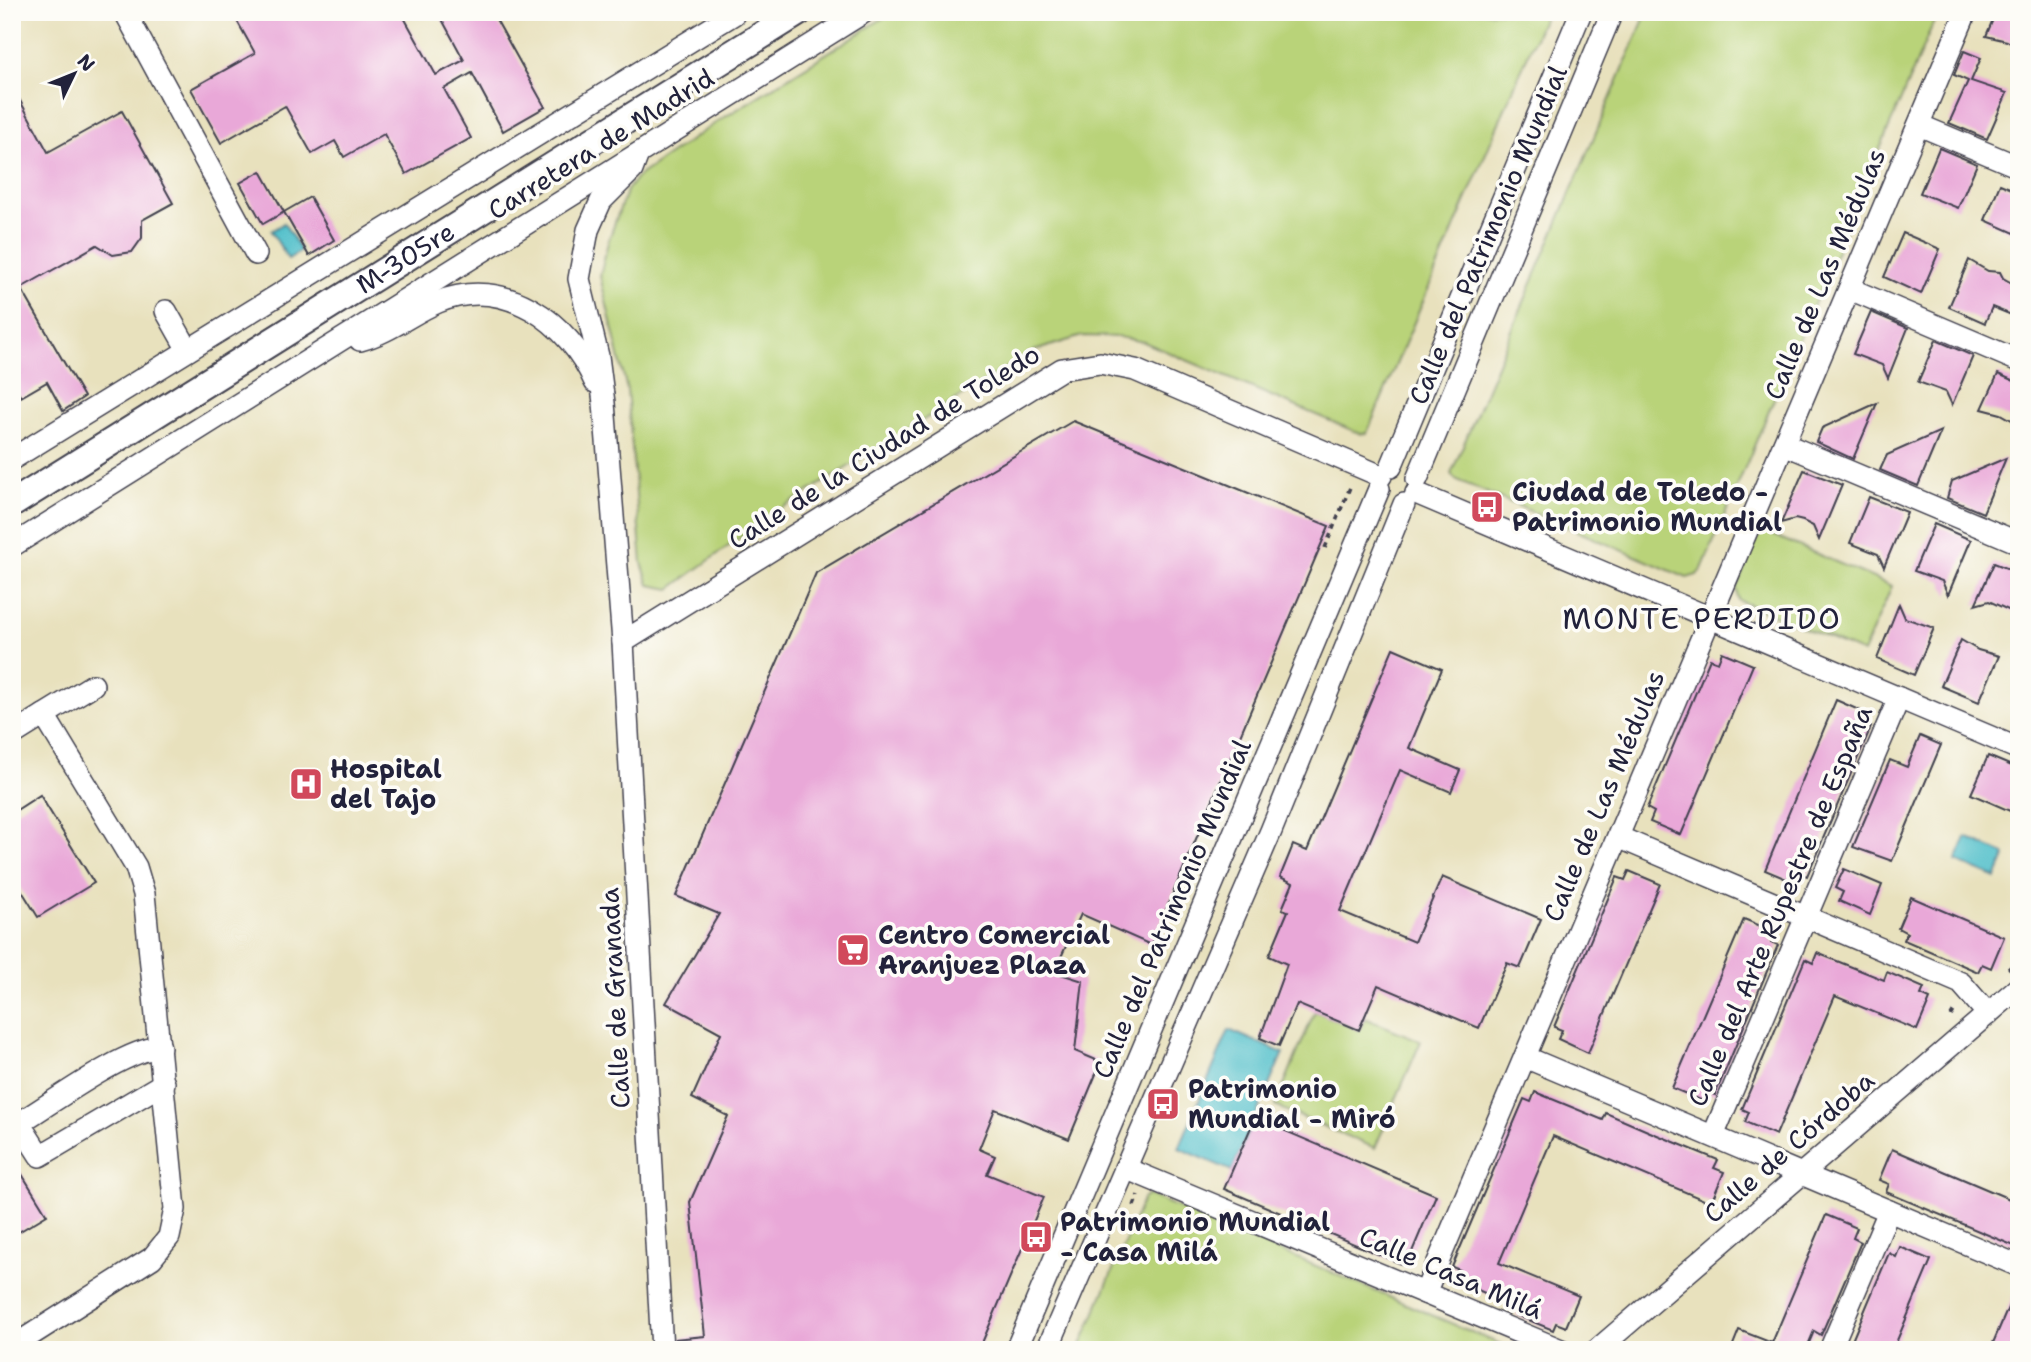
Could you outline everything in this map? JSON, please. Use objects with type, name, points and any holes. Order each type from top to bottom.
[{"type":"main road","name":"M-305re","points":[[12,504],[799,12]]},
{"type":"street","points":[[125,12],[256,254]]},
{"type":"street","name":"Carretera de Madrid","points":[[12,546],[864,12]]},
{"type":"street","name":"Calle del Patrimonio Mundial","points":[[1016,1350],[1581,12]]},
{"type":"street","name":"Calle del Patrimonio Mundial","points":[[1047,1350],[1271,831],[1612,12]]},
{"type":"street","name":"Calle de Las Médulas","points":[[1425,1293],[1966,12]]},
{"type":"street","points":[[12,459],[734,14]]},
{"type":"street","points":[[1919,125],[2019,167]]},
{"type":"street","points":[[623,642],[604,403],[598,356],[579,279],[589,230],[601,201],[632,170],[638,154]]},
{"type":"street","points":[[1850,289],[2019,361]]},
{"type":"street","points":[[326,349],[369,338],[451,298],[469,295],[508,299],[543,315],[569,338],[587,365],[604,403]]},
{"type":"street","points":[[166,311],[188,350]]},
{"type":"street","name":"Calle de la Ciudad de Toledo","points":[[623,642],[1062,369],[1100,363],[1135,370],[1383,477]]},
{"type":"street","points":[[1784,444],[2019,543]]},
{"type":"street","points":[[1412,492],[1404,466],[1383,477],[1386,500],[1412,492],[2019,749]]},
{"type":"street","name":"Calle de Granada","points":[[623,642],[662,1350]]},
{"type":"street","points":[[12,735],[93,685]]},
{"type":"street","name":"Calle del Arte Rupestre de España","points":[[1713,1136],[1899,698]]},
{"type":"street","points":[[12,1347],[152,1258],[169,1237],[175,1209],[144,894],[136,867],[44,715]]},
{"type":"street","points":[[1618,837],[1961,983],[1988,1014]]},
{"type":"street","name":"Calle de Córdoba","points":[[1597,1350],[2019,987]]},
{"type":"street","points":[[160,1047],[147,1048],[126,1058],[19,1123],[40,1156],[163,1083]]},
{"type":"street","points":[[1525,1057],[2019,1266]]},
{"type":"street","name":"Calle Casa Milá","points":[[1125,1168],[1561,1350]]},
{"type":"street","points":[[1830,1350],[1889,1211]]},
{"type":"path","points":[[1325,548],[1352,483],[1344,478]]},
{"type":"path","points":[[1134,1206],[1141,1189]]},
{"type":"green space","points":[[893,12],[1546,12],[1367,433],[1361,434],[1144,342],[1119,337],[1082,336],[1034,351],[771,515],[670,589],[649,585],[642,563],[627,390],[600,276],[608,242],[626,192],[637,177],[717,122]]},
{"type":"green space","points":[[1647,12],[1938,12],[1702,569],[1697,575],[1687,578],[1455,479],[1451,474]]},
{"type":"green space","points":[[1761,530],[1892,586],[1863,653],[1738,600],[1736,588]]},
{"type":"green space","points":[[1315,1011],[1359,1030],[1365,1018],[1421,1041],[1375,1148],[1275,1106]]},
{"type":"green space","points":[[1148,1195],[1514,1350],[1079,1350],[1143,1199]]},
{"type":"water","points":[[284,223],[301,251],[288,259],[271,231]]},
{"type":"water","points":[[1966,837],[2006,855],[1996,878],[1956,861]]},
{"type":"water","points":[[1229,1030],[1283,1053],[1232,1171],[1179,1148]]},
{"type":"building","points":[[232,12],[401,12],[436,75],[464,60],[438,12],[492,12],[545,107],[503,131],[472,73],[444,89],[471,138],[406,174],[384,134],[344,157],[335,141],[312,154],[285,106],[221,143],[191,89],[255,53]]},
{"type":"building","points":[[1996,12],[2019,12],[2019,49],[2007,41],[1986,36]]},
{"type":"building","points":[[1964,51],[1981,58],[1971,81],[2007,93],[1987,139],[1949,123],[1968,81],[1954,75]]},
{"type":"building","points":[[12,86],[48,152],[122,111],[173,203],[142,220],[142,238],[132,252],[113,255],[97,245],[21,288],[84,397],[63,411],[47,382],[21,397],[12,384]]},
{"type":"building","points":[[1939,148],[1977,164],[1958,208],[1920,193]]},
{"type":"building","points":[[261,171],[284,212],[263,224],[240,183]]},
{"type":"building","points":[[2000,184],[2019,192],[2019,235],[1985,220]]},
{"type":"building","points":[[310,197],[334,240],[309,256],[284,212]]},
{"type":"building","points":[[1903,233],[1940,249],[1921,294],[1884,277]]},
{"type":"building","points":[[1969,260],[1988,271],[2000,272],[2003,278],[2019,287],[2019,318],[1992,307],[1985,323],[1949,307]]},
{"type":"building","points":[[1871,312],[1908,328],[1888,378],[1882,365],[1853,354]]},
{"type":"building","points":[[1936,340],[1973,356],[1952,405],[1946,392],[1918,382]]},
{"type":"building","points":[[1998,374],[2019,383],[2019,424],[2001,414],[1982,409]]},
{"type":"building","points":[[1877,403],[1853,459],[1816,442],[1822,428]]},
{"type":"building","points":[[1073,421],[1329,526],[1151,945],[1081,914],[1054,972],[1083,981],[1075,1051],[1101,1062],[1069,1139],[995,1109],[979,1149],[995,1156],[987,1174],[1044,1197],[979,1350],[675,1350],[675,1339],[705,1336],[690,1202],[728,1116],[692,1098],[721,1033],[666,1003],[719,914],[676,896],[816,573]]},
{"type":"building","points":[[1941,431],[1918,486],[1880,470],[1887,455]]},
{"type":"building","points":[[2006,458],[1983,513],[1947,498],[1952,481]]},
{"type":"building","points":[[1804,470],[1842,485],[1819,540],[1813,526],[1803,521],[1795,519],[1781,523]]},
{"type":"building","points":[[1869,497],[1907,512],[1884,567],[1878,554],[1850,543]]},
{"type":"building","points":[[1934,524],[1971,540],[1948,595],[1942,581],[1914,571]]},
{"type":"building","points":[[1994,563],[2019,573],[2019,615],[1989,601],[1975,605]]},
{"type":"building","points":[[1899,604],[1905,618],[1934,628],[1914,675],[1877,659]]},
{"type":"building","points":[[1961,640],[1978,650],[1999,656],[1979,702],[1941,686]]},
{"type":"building","points":[[1393,648],[1442,669],[1409,748],[1460,770],[1451,792],[1400,770],[1340,911],[1414,942],[1442,877],[1541,919],[1520,968],[1507,963],[1479,1028],[1378,985],[1359,1030],[1297,1004],[1279,1046],[1260,1038],[1287,964],[1269,956],[1288,911],[1282,909],[1293,883],[1280,877],[1293,845],[1307,851]]},
{"type":"building","points":[[1722,652],[1753,665],[1681,835],[1650,822],[1654,812],[1647,808],[1710,659],[1718,662]]},
{"type":"building","points":[[1836,700],[1868,714],[1863,724],[1871,727],[1807,876],[1800,873],[1796,883],[1765,870]]},
{"type":"building","points":[[1920,736],[1941,745],[1892,861],[1853,847],[1890,760],[1907,767]]},
{"type":"building","points":[[1988,756],[2019,769],[2019,815],[1971,794]]},
{"type":"building","points":[[40,795],[94,883],[38,917],[12,875],[12,813]]},
{"type":"building","points":[[1844,869],[1882,885],[1870,915],[1839,901],[1843,892],[1835,888]]},
{"type":"building","points":[[1629,871],[1660,884],[1588,1053],[1558,1039],[1562,1030],[1554,1027],[1617,877],[1625,880]]},
{"type":"building","points":[[1911,897],[2004,937],[1991,968],[1982,964],[1978,972],[1904,940],[1907,933],[1898,928]]},
{"type":"building","points":[[1744,919],[1775,932],[1771,942],[1778,945],[1715,1095],[1707,1092],[1703,1101],[1672,1088]]},
{"type":"building","points":[[1817,953],[1884,980],[1887,972],[1924,988],[1921,995],[1930,999],[1917,1030],[1835,996],[1776,1135],[1745,1122],[1749,1112],[1742,1109],[1805,959],[1813,963]]},
{"type":"building","points":[[1535,1092],[1603,1120],[1606,1113],[1718,1160],[1714,1168],[1724,1172],[1711,1203],[1553,1136],[1499,1263],[1579,1296],[1566,1327],[1556,1323],[1553,1330],[1516,1315],[1519,1308],[1455,1280],[1460,1270],[1452,1267],[1524,1099],[1531,1102]]},
{"type":"building","points":[[1255,1118],[1436,1195],[1406,1266],[1224,1189]]},
{"type":"building","points":[[1892,1149],[2019,1203],[2019,1248],[1886,1192],[1889,1184],[1879,1180]]},
{"type":"building","points":[[12,1158],[47,1215],[12,1236]]},
{"type":"building","points":[[1826,1215],[1857,1228],[1853,1238],[1861,1242],[1821,1335],[1814,1331],[1806,1350],[1731,1350],[1739,1330],[1772,1343]]},
{"type":"building","points":[[1900,1247],[1931,1260],[1893,1350],[1848,1350],[1889,1253],[1896,1257]]},
{"type":"building","points":[[2019,1282],[2019,1350],[1990,1350]]},
{"type":"place","name":"Ciudad de Toledo - Patrimonio Mundial","points":[[1487,507]]},
{"type":"place","name":"Hospital del Tajo","points":[[306,784]]},
{"type":"place","name":"Centro Comercial Aranjuez Plaza","points":[[853,950]]},
{"type":"place","name":"Patrimonio Mundial - Miró","points":[[1163,1104]]},
{"type":"place","name":"Patrimonio Mundial - Casa Milá","points":[[1036,1237]]},
{"type":"district","name":"MONTE PERDIDO","points":[[1702,619]]}]
